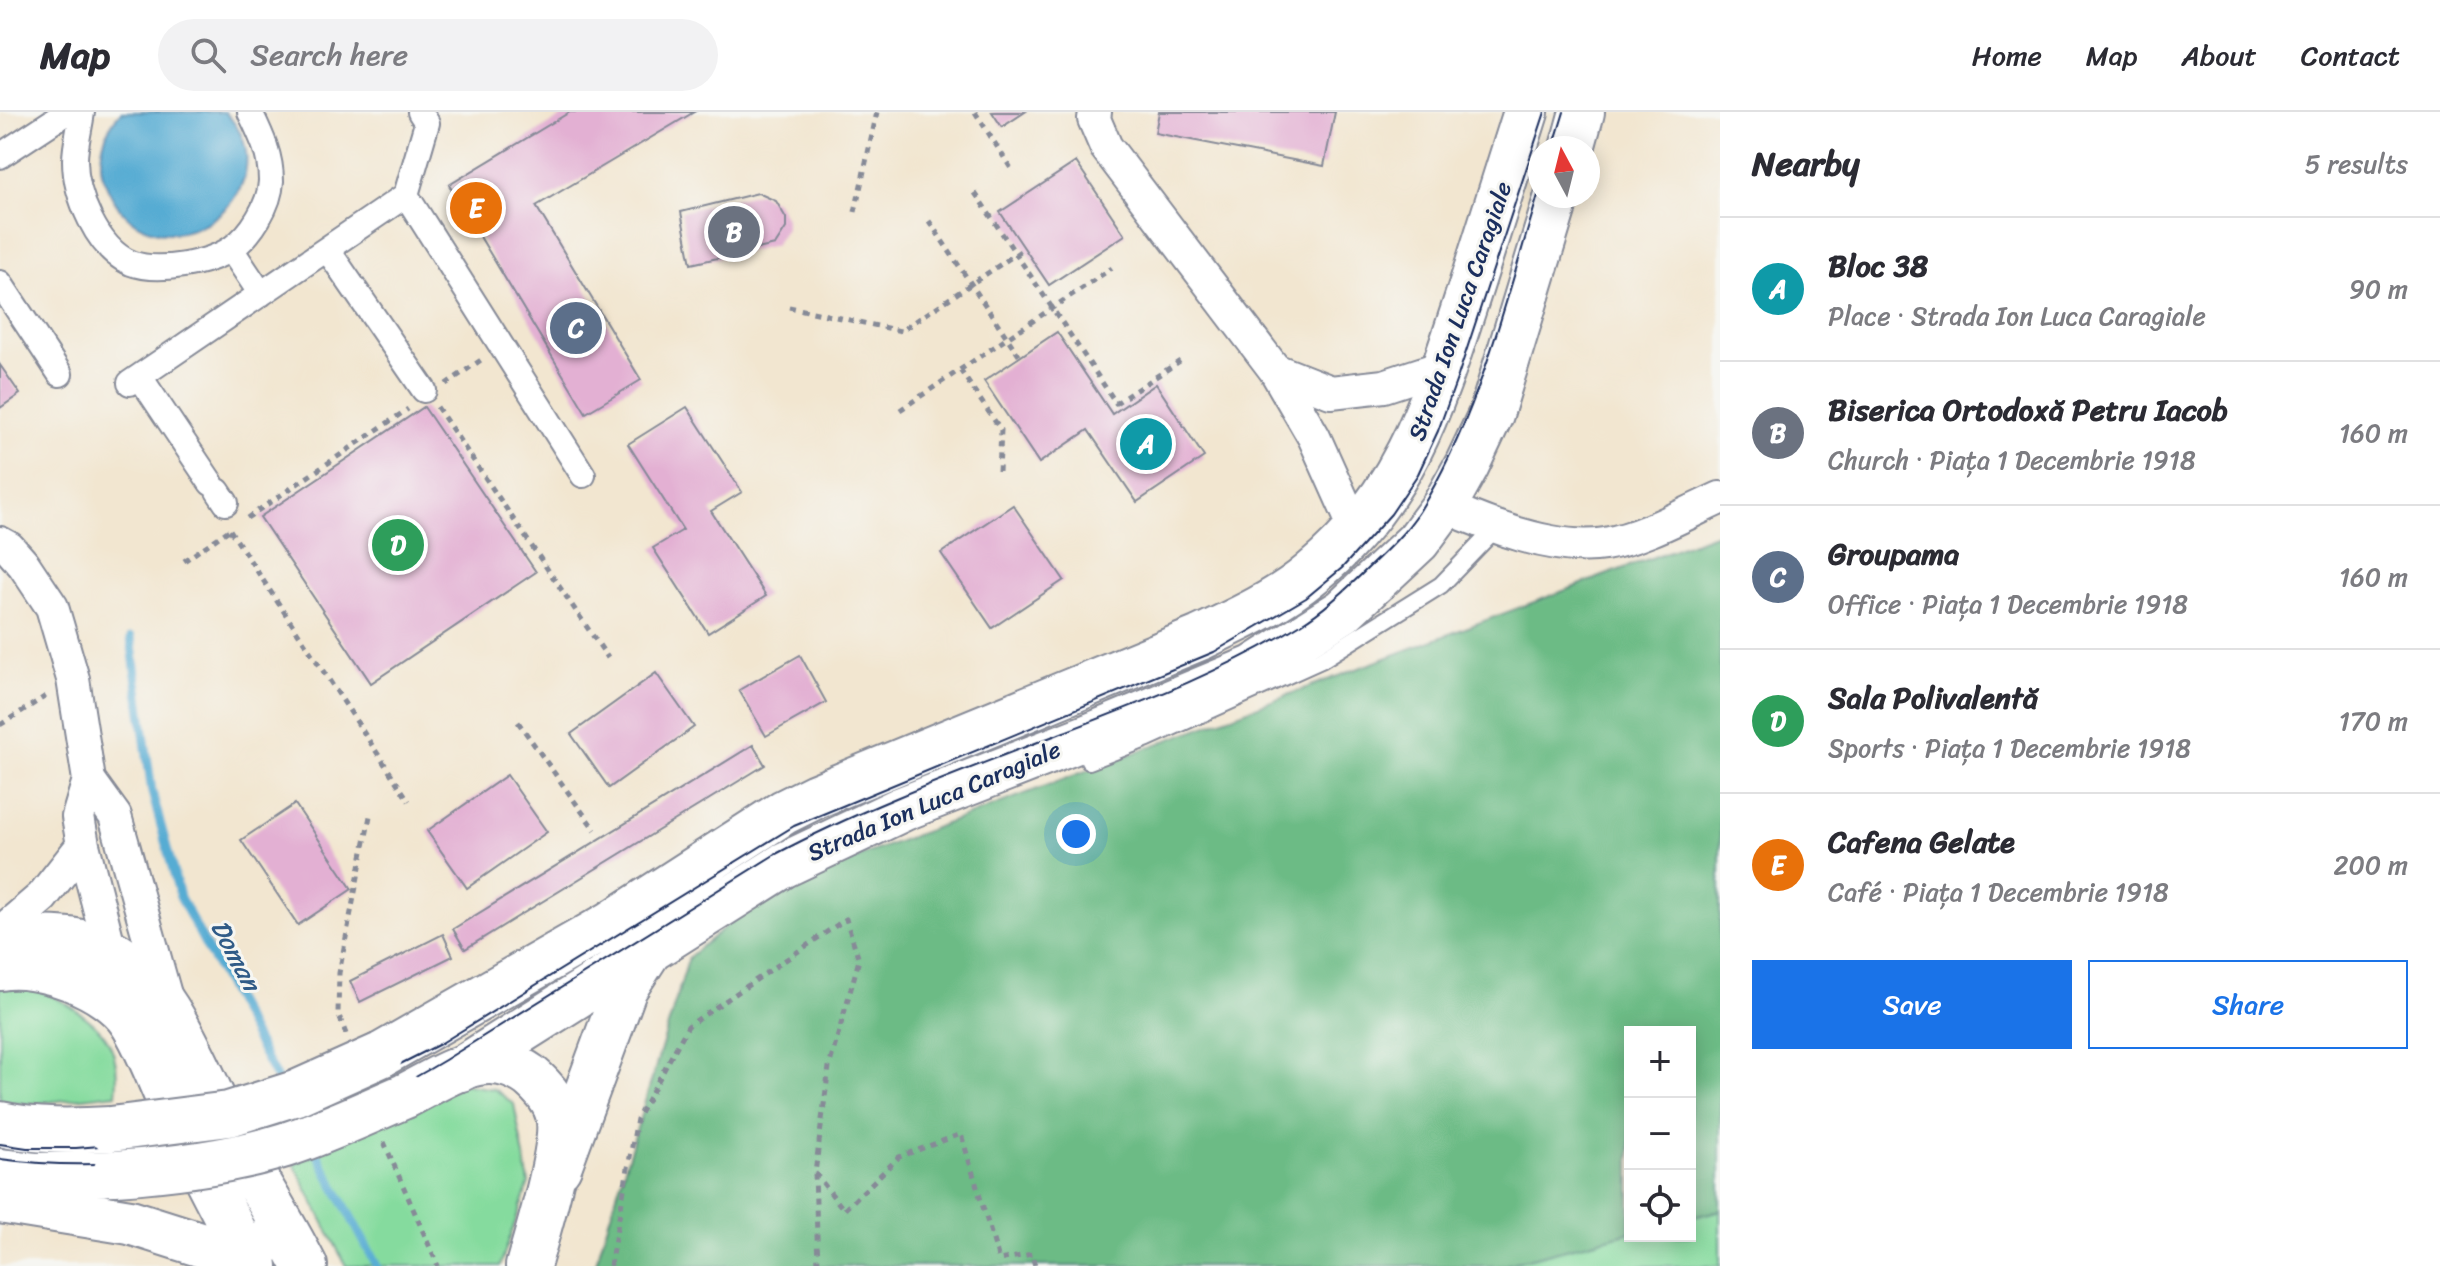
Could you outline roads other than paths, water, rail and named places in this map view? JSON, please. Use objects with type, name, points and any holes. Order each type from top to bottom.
[{"type":"main road","points":[[1575,136],[1582,112]]},
{"type":"main road","name":"Strada Ion Luca Caragiale","points":[[0,1124],[21,1129],[111,1129],[229,1114],[296,1093],[381,1055],[612,923],[784,812],[844,784],[1142,664],[1234,622],[1310,575],[1353,535],[1392,485],[1411,452],[1445,366],[1520,132]]},
{"type":"main road","name":"Strada Ion Luca Caragiale","points":[[0,1171],[37,1175],[158,1170],[234,1159],[286,1145],[405,1096],[461,1069],[784,865],[829,841],[1253,668],[1343,611],[1418,541],[1444,506],[1491,414],[1553,208]]},
{"type":"main road","points":[[0,942],[57,940],[109,951],[144,979],[151,1016],[190,1146],[250,1259]]},
{"type":"main road","points":[[528,1266],[546,1203],[625,988],[651,948]]},
{"type":"main road","points":[[0,968],[37,968],[67,977],[151,1016],[232,1138],[305,1266]]},
{"type":"main road","points":[[461,1069],[476,1063],[509,1065],[541,1085],[554,1101],[559,1129],[546,1203]]},
{"type":"main road","points":[[0,1201],[130,1222],[250,1259]]},
{"type":"main road","points":[[250,1259],[281,1220]]},
{"type":"street","points":[[0,156],[67,112]]},
{"type":"street","points":[[82,112],[75,161],[83,205],[103,241],[131,263],[162,267],[196,263],[231,249],[257,221],[271,184],[267,146],[250,112]]},
{"type":"street","points":[[1095,112],[1094,119],[1106,147],[1275,370],[1314,437],[1349,515],[1353,535]]},
{"type":"street","points":[[226,507],[135,380],[406,195],[431,116]]},
{"type":"street","points":[[406,195],[583,475]]},
{"type":"street","points":[[231,249],[261,294]]},
{"type":"street","points":[[327,249],[427,393]]},
{"type":"street","points":[[0,283],[60,374]]},
{"type":"street","points":[[1275,370],[1331,392],[1384,386],[1445,366]]},
{"type":"street","points":[[1444,506],[1496,528],[1579,544],[1606,544],[1650,529],[1720,498]]},
{"type":"street","points":[[0,543],[24,565],[52,607],[73,679],[89,780],[78,817],[109,951]]},
{"type":"street","points":[[89,780],[115,816],[151,1016]]},
{"type":"street","points":[[0,933],[42,897],[83,845]]},
{"type":"lane","points":[[1089,761],[1148,738],[1321,660],[1441,585],[1496,528]]},
{"type":"water","points":[[121,112],[225,112],[244,143],[245,174],[232,200],[210,221],[182,232],[152,231],[125,214],[104,179],[101,162],[106,134]]},
{"type":"waterway","name":"Doman","points":[[131,638],[152,792],[180,897],[281,1087]]},
{"type":"waterway","name":"Doman","points":[[313,1146],[377,1266]]},
{"type":"tram line","points":[[0,1144],[27,1148],[76,1148],[170,1140],[269,1120],[341,1094],[440,1044],[794,826],[1214,652],[1306,598],[1342,568],[1391,514],[1418,474],[1458,376],[1545,112]]},
{"type":"tram line","points":[[1557,136],[1564,112]]},
{"type":"tram line","points":[[0,1159],[80,1164],[161,1159],[242,1145],[352,1109],[445,1060],[774,855],[809,837],[917,789],[1185,684],[1301,624],[1337,597],[1396,540],[1419,512],[1459,436],[1475,395],[1534,208]]},
{"type":"place","name":"Cafena Gelate","points":[[476,208]]},
{"type":"place","name":"Biserica Ortodoxă Petru Iacob","points":[[734,232]]},
{"type":"place","name":"Groupama","points":[[576,328]]},
{"type":"place","name":"Bloc 38","points":[[1146,444]]},
{"type":"place","name":"Sala Polivalentă","points":[[398,545]]}]
